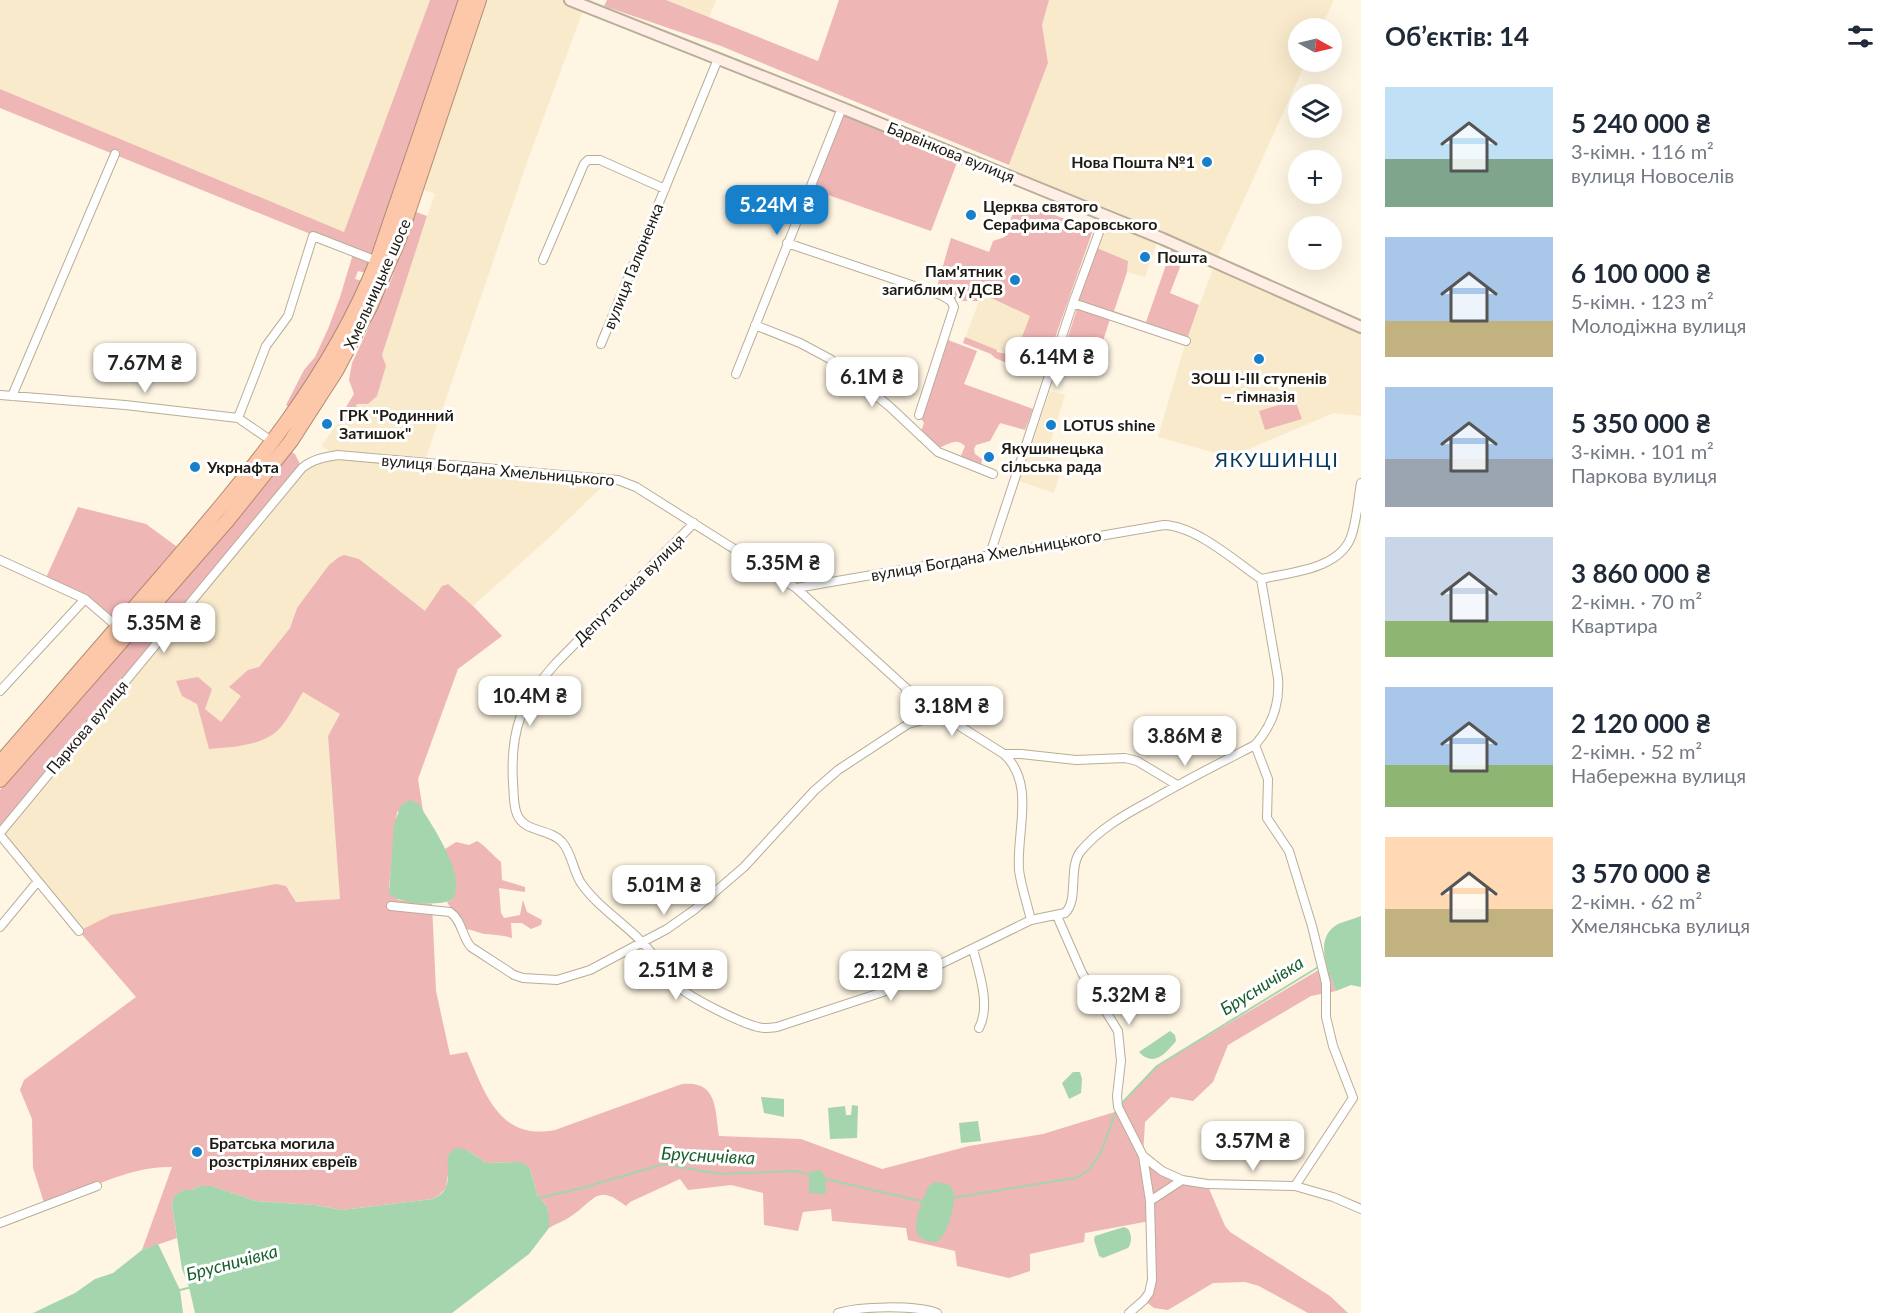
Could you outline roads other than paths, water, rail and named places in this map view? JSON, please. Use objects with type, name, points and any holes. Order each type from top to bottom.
[{"type":"highway","name":"Хмельницьке шосе","points":[[0,780],[216,512],[279,446],[326,365],[359,302],[377,261],[397,208],[466,0]]},
{"type":"highway","name":"Хмельницьке шосе","points":[[0,763],[122,631],[139,621],[226,521],[349,350],[384,276],[409,212],[479,0]]},
{"type":"street","name":"Барвінкова вулиця","points":[[570,0],[1216,261],[1361,327]]},
{"type":"street","name":"вулиця Галюненка","points":[[601,344],[718,59]]},
{"type":"street","points":[[736,374],[842,108]]},
{"type":"street","points":[[12,396],[115,154]]},
{"type":"street","name":"вулиця Галюненка","points":[[543,260],[584,164],[588,160],[600,160],[665,189]]},
{"type":"street","points":[[990,554],[1072,303],[1106,216]]},
{"type":"street","points":[[238,418],[266,346],[288,316],[313,236],[377,261]]},
{"type":"street","points":[[787,243],[941,295],[951,301],[954,307],[919,415]]},
{"type":"street","points":[[1072,303],[1186,341]]},
{"type":"street","points":[[755,325],[800,343],[830,359],[889,406],[919,437],[938,452],[993,474]]},
{"type":"street","points":[[0,395],[125,405],[238,418],[279,446]]},
{"type":"street","name":"вулиця Богдана Хмельницького","points":[[316,459],[338,455],[618,480],[636,486],[796,588],[1172,525],[1193,532],[1261,579]]},
{"type":"street","name":"Паркова вулиця","points":[[0,834],[302,468],[316,459]]},
{"type":"street","points":[[642,942],[681,989],[741,1020],[759,1027],[777,1027],[883,992],[1031,920],[1065,914],[1070,907],[1074,867],[1080,852],[1108,825],[1177,785],[1255,745],[1264,735],[1271,722],[1277,700],[1278,685],[1261,579],[1332,560],[1344,550],[1357,532],[1361,483]]},
{"type":"street","name":"Депутатська вулиця","points":[[642,942],[585,888],[561,840],[527,826],[520,820],[515,807],[512,747],[518,721],[544,676],[694,523]]},
{"type":"street","points":[[0,560],[85,599],[122,631]]},
{"type":"street","points":[[796,588],[906,688],[942,715],[1004,754],[1015,766],[1022,800],[1019,870],[1031,920]]},
{"type":"street","points":[[0,691],[85,599]]},
{"type":"street","points":[[139,621],[160,639]]},
{"type":"street","points":[[906,688],[908,724]]},
{"type":"street","points":[[391,906],[450,912],[458,920],[466,942],[471,947],[514,975],[532,979],[557,980],[576,975],[675,924],[726,883],[814,791],[838,770],[908,724],[942,715]]},
{"type":"street","points":[[1255,745],[1268,779],[1267,818],[1289,851],[1309,915],[1326,983],[1325,1009],[1328,1025],[1357,1098],[1295,1186]]},
{"type":"street","points":[[1004,754],[1076,760],[1125,758],[1137,761],[1177,785]]},
{"type":"street","points":[[0,834],[79,931]]},
{"type":"street","points":[[0,927],[38,881]]},
{"type":"street","points":[[1057,916],[1082,973],[1118,1031],[1120,1061],[1118,1107],[1143,1156],[1150,1201],[1151,1286],[1144,1300],[1129,1313]]},
{"type":"street","points":[[973,949],[981,979],[985,1018],[979,1028]]},
{"type":"street","points":[[1143,1156],[1162,1171],[1182,1180],[1207,1184],[1295,1186],[1333,1197],[1361,1209]]},
{"type":"street","points":[[1150,1201],[1182,1180]]},
{"type":"street","points":[[0,1223],[97,1186]]},
{"type":"street","points":[[838,1313],[850,1309],[884,1308],[928,1310],[937,1313]]},
{"type":"water","points":[[410,800],[419,804],[452,865],[456,890],[452,900],[438,903],[409,902],[389,893],[394,825],[401,805]]},
{"type":"water","points":[[1361,916],[1361,987],[1351,985],[1336,991],[1325,955],[1326,938],[1330,930],[1338,924]]},
{"type":"water","points":[[1170,1031],[1175,1035],[1176,1041],[1164,1054],[1150,1059],[1139,1052]]},
{"type":"water","points":[[1073,1072],[1080,1072],[1081,1093],[1069,1099],[1062,1083]]},
{"type":"water","points":[[761,1097],[784,1099],[784,1117],[764,1113]]},
{"type":"water","points":[[852,1105],[858,1106],[857,1138],[830,1139],[828,1108],[845,1106],[846,1115],[851,1115]]},
{"type":"water","points":[[978,1121],[981,1141],[961,1143],[959,1123]]},
{"type":"water","points":[[457,1148],[467,1150],[486,1163],[520,1162],[526,1165],[530,1169],[538,1197],[547,1206],[549,1228],[529,1254],[452,1313],[195,1313],[182,1269],[172,1206],[173,1199],[183,1190],[212,1186],[256,1201],[315,1205],[342,1210],[432,1199],[441,1194],[446,1187],[448,1157]]},
{"type":"water","points":[[820,1170],[825,1176],[826,1194],[809,1193],[809,1172]]},
{"type":"water","points":[[935,1182],[950,1186],[954,1193],[954,1200],[945,1232],[938,1241],[934,1242],[919,1237],[916,1224],[928,1187]]},
{"type":"water","points":[[1124,1227],[1128,1229],[1131,1236],[1128,1248],[1103,1258],[1099,1256],[1095,1236]]},
{"type":"water","points":[[158,1244],[180,1290],[183,1313],[33,1313],[75,1293],[95,1279],[113,1273],[142,1250]]},
{"type":"waterway","name":"Брусничівка","points":[[1121,1104],[1157,1066],[1320,966]]},
{"type":"waterway","name":"Брусничівка","points":[[951,1198],[1075,1178],[1091,1167],[1097,1158],[1116,1111]]},
{"type":"waterway","name":"Брусничівка","points":[[538,1198],[582,1188],[664,1164],[720,1174],[795,1171],[811,1175]]},
{"type":"waterway","name":"Брусничівка","points":[[825,1179],[925,1202]]},
{"type":"waterway","name":"Брусничівка","points":[[180,1290],[192,1287]]},
{"type":"place","name":"Нова Пошта №1","points":[[1207,162]]},
{"type":"place","name":"Церква святого Серафима Саровського","points":[[971,215]]},
{"type":"place","name":"Пошта","points":[[1145,257]]},
{"type":"place","name":"Пам'ятник загиблим у ДСВ","points":[[1015,280]]},
{"type":"place","name":"ЗОШ І-ІІІ ступенів – гімназія","points":[[1259,359]]},
{"type":"place","name":"ГРК \"Родинний Затишок\"","points":[[327,424]]},
{"type":"place","name":"LOTUS shine","points":[[1051,425]]},
{"type":"place","name":"Якушинецька сільська рада","points":[[989,457]]},
{"type":"place","name":"Укрнафта","points":[[195,467]]},
{"type":"place","name":"Братська могила розстріляних євреїв","points":[[197,1152]]},
{"type":"district","name":"ЯКУШИНЦІ","points":[[1277,460]]}]
